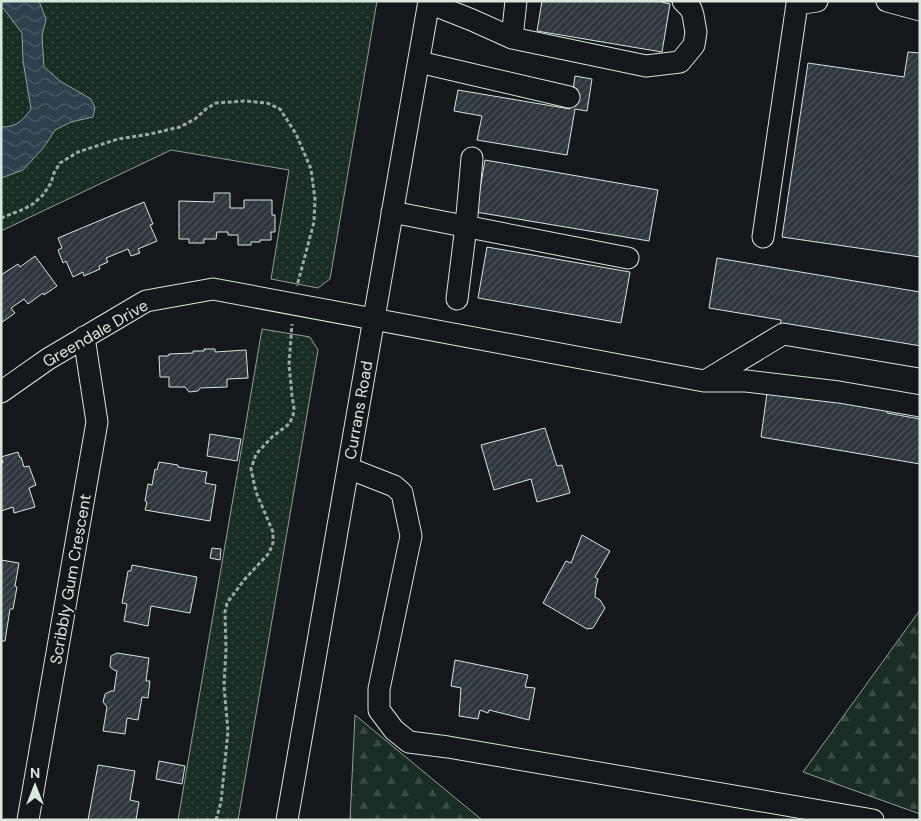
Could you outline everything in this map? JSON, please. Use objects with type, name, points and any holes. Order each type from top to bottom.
[{"type":"street","points":[[512,38],[516,1]]},
{"type":"street","points":[[429,2],[512,38],[646,66],[680,62],[694,45],[696,32],[693,15],[691,9],[683,1]]},
{"type":"street","points":[[763,237],[797,4],[818,1]]},
{"type":"street","points":[[887,1],[920,10]]},
{"type":"street","name":"Currans Road","points":[[287,820],[429,2]]},
{"type":"street","points":[[419,62],[569,97]]},
{"type":"street","points":[[457,299],[472,158]]},
{"type":"street","points":[[392,212],[628,258]]},
{"type":"street","name":"Greendale Drive","points":[[1,392],[48,359],[146,301],[212,289],[704,381],[746,381],[830,390],[920,406]]},
{"type":"street","points":[[704,381],[783,334],[920,357]]},
{"type":"street","name":"Scribbly Gum Crescent","points":[[28,820],[97,422],[84,337]]},
{"type":"street","points":[[348,468],[394,486],[402,493],[411,536],[379,689],[379,710],[394,730],[409,742],[448,747],[873,820]]},
{"type":"path","points":[[1,218],[33,204],[43,195],[60,163],[78,152],[118,139],[180,127],[195,120],[206,109],[216,104],[244,101],[267,103],[280,109],[296,134],[311,169],[316,198],[314,222],[294,304],[288,364],[294,408],[293,416],[288,424],[256,454],[251,469],[256,492],[273,532],[273,543],[269,553],[244,580],[227,603],[225,612],[224,686],[228,731],[221,802],[216,820]]},
{"type":"green space","points":[[1,1],[377,1],[330,279],[318,288],[271,279],[289,170],[171,150],[1,231]]},
{"type":"green space","points":[[262,329],[310,337],[318,350],[238,820],[178,820]]},
{"type":"green space","points":[[920,610],[920,814],[803,772]]},
{"type":"green space","points":[[355,715],[482,820],[350,820]]},
{"type":"water","points":[[1,1],[39,1],[46,19],[42,36],[44,67],[60,81],[91,99],[95,108],[93,117],[71,122],[55,130],[44,147],[23,170],[1,178],[1,127],[11,126],[19,122],[31,109],[23,61],[22,33],[1,7]]},
{"type":"building","points":[[542,1],[657,1],[670,4],[662,52],[537,31]]},
{"type":"building","points":[[908,52],[920,53],[920,257],[782,237],[808,63],[904,77]]},
{"type":"building","points":[[575,76],[592,79],[587,111],[575,109],[567,155],[477,140],[482,116],[454,111],[458,90],[570,109]]},
{"type":"building","points":[[485,160],[658,190],[649,241],[476,212]]},
{"type":"building","points":[[214,193],[230,193],[230,208],[244,208],[244,200],[272,200],[272,215],[275,215],[275,232],[271,232],[271,240],[251,242],[251,245],[238,245],[238,235],[228,235],[228,232],[217,232],[216,239],[204,239],[204,243],[189,243],[189,239],[179,239],[179,201],[214,202]]},
{"type":"building","points":[[144,202],[153,224],[150,225],[157,241],[138,249],[140,253],[131,256],[128,249],[106,258],[108,262],[99,266],[100,269],[84,276],[83,272],[73,277],[66,261],[63,263],[58,250],[62,248],[58,238]]},
{"type":"building","points":[[487,247],[630,272],[621,323],[478,298]]},
{"type":"building","points":[[35,256],[57,286],[28,304],[24,299],[11,308],[15,313],[1,323],[1,275],[18,264],[20,267]]},
{"type":"building","points":[[717,258],[920,292],[920,350],[780,327],[781,320],[709,308]]},
{"type":"building","points":[[204,349],[215,349],[215,352],[246,350],[248,378],[227,379],[227,387],[200,388],[198,391],[189,392],[185,387],[169,387],[169,377],[160,377],[159,356],[193,353],[193,351],[204,351]]},
{"type":"building","points":[[803,391],[888,406],[887,413],[920,419],[920,464],[761,437],[767,393],[802,399]]},
{"type":"building","points":[[545,428],[557,466],[562,465],[570,493],[537,502],[531,479],[494,490],[481,445]]},
{"type":"building","points":[[210,434],[241,439],[237,461],[207,456]]},
{"type":"building","points":[[18,452],[24,467],[29,466],[36,485],[29,488],[35,507],[14,513],[13,507],[1,511],[1,463],[3,463],[1,457]]},
{"type":"building","points":[[159,462],[207,472],[205,483],[216,485],[210,521],[145,510],[148,484],[152,485],[155,469],[157,470]]},
{"type":"building","points":[[582,535],[610,551],[595,577],[598,579],[595,597],[600,600],[605,608],[593,628],[587,629],[543,603],[566,561],[571,563]]},
{"type":"building","points":[[212,548],[221,549],[220,560],[210,558]]},
{"type":"building","points":[[1,560],[19,563],[15,586],[17,587],[13,609],[10,609],[5,641],[1,641]]},
{"type":"building","points":[[132,565],[197,577],[190,613],[151,606],[148,626],[124,621],[127,604],[122,603],[128,571],[131,571]]},
{"type":"building","points":[[117,653],[149,658],[146,681],[150,681],[148,698],[142,697],[138,720],[127,718],[125,734],[103,731],[107,707],[103,702],[105,694],[114,691],[117,671],[110,667],[111,656]]},
{"type":"building","points":[[455,660],[528,675],[525,687],[535,688],[529,720],[489,710],[488,713],[480,710],[478,719],[459,716],[461,688],[451,686]]},
{"type":"building","points":[[159,761],[185,766],[182,784],[156,779]]},
{"type":"building","points":[[98,765],[135,771],[130,800],[139,802],[136,820],[88,820]]}]
